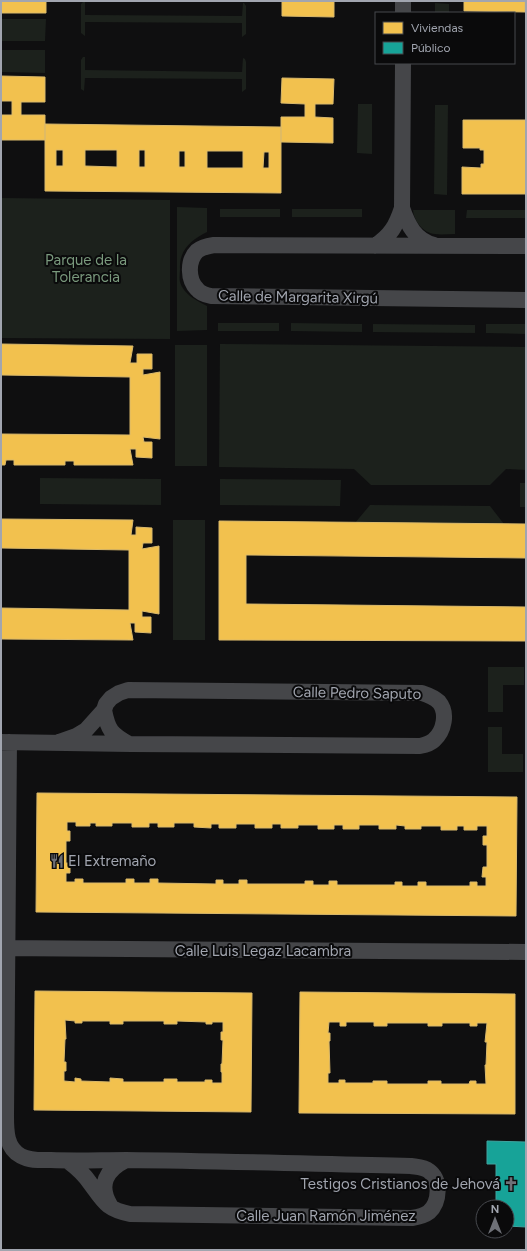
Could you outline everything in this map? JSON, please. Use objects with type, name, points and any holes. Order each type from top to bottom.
[{"type":"street","points":[[403,1],[403,12]]},
{"type":"street","name":"Calle de Margarita Xirgú","points":[[375,246],[390,234],[402,208],[403,64]]},
{"type":"street","name":"Calle de Margarita Xirgú","points":[[402,208],[414,233],[423,241],[437,246]]},
{"type":"street","name":"Calle de Margarita Xirgú","points":[[526,246],[214,245],[205,246],[197,251],[190,266],[190,275],[193,284],[198,290],[203,294],[216,297],[526,300]]},
{"type":"street","name":"Calle Pedro Saputo","points":[[4,948],[5,742],[420,746],[434,741],[440,734],[443,727],[444,717],[443,709],[439,702],[431,696],[422,693],[128,690],[118,693],[111,698],[106,704],[104,710],[86,730],[76,736],[58,742]]},
{"type":"street","points":[[104,710],[110,730],[117,737],[131,744]]},
{"type":"street","name":"Calle Luis Legaz Lacambra","points":[[4,948],[526,952]]},
{"type":"street","name":"Calle Juan Ramón Jiménez","points":[[4,948],[6,1134],[14,1151],[22,1156],[31,1160],[126,1160],[420,1167],[428,1170],[434,1176],[437,1185],[437,1195],[435,1205],[429,1212],[423,1216],[412,1218],[130,1214],[118,1212],[104,1202],[90,1182],[68,1161]]},
{"type":"street","points":[[112,1208],[104,1191],[105,1181],[113,1168],[126,1160]]},
{"type":"green space","points":[[85,2],[85,15],[242,16],[244,3],[246,6],[246,34],[242,37],[242,23],[85,22],[85,36],[81,33],[81,4]]},
{"type":"green space","points":[[435,3],[449,4],[449,12],[435,12]]},
{"type":"green space","points":[[1,19],[46,19],[45,41],[1,41]]},
{"type":"green space","points":[[1,50],[45,50],[45,73],[1,72]]},
{"type":"green space","points":[[85,57],[85,70],[242,72],[243,58],[246,62],[246,89],[242,92],[242,79],[85,78],[84,91],[81,89],[81,60]]},
{"type":"green space","points":[[358,104],[372,104],[372,154],[357,153]]},
{"type":"green space","points":[[435,105],[448,105],[447,195],[434,194]]},
{"type":"green space","name":"Parque de la Tolerancia","points":[[1,198],[170,200],[170,339],[1,338]]},
{"type":"green space","points":[[177,207],[207,208],[207,232],[191,242],[184,251],[180,262],[180,282],[187,294],[207,306],[207,330],[177,331]]},
{"type":"green space","points":[[220,209],[280,209],[280,217],[220,217]]},
{"type":"green space","points":[[292,209],[362,209],[362,217],[292,217]]},
{"type":"green space","points":[[413,210],[455,210],[455,234],[437,234],[423,229],[417,222]]},
{"type":"green space","points":[[467,210],[526,210],[526,218],[466,218]]},
{"type":"green space","points":[[218,323],[279,323],[279,331],[218,331]]},
{"type":"green space","points":[[291,323],[362,324],[362,332],[291,331]]},
{"type":"green space","points":[[373,324],[475,325],[475,333],[373,332]]},
{"type":"green space","points":[[486,324],[526,324],[526,334],[486,333]]},
{"type":"green space","points":[[220,344],[526,347],[526,470],[506,469],[490,485],[371,485],[354,469],[219,467]]},
{"type":"green space","points":[[175,345],[207,345],[207,466],[175,466]]},
{"type":"green space","points":[[40,478],[161,479],[161,505],[40,504]]},
{"type":"green space","points":[[220,479],[341,480],[340,506],[220,505]]},
{"type":"green space","points":[[520,483],[526,483],[526,507],[520,507]]},
{"type":"green space","points":[[370,505],[490,506],[504,524],[355,523]]},
{"type":"green space","points":[[173,520],[205,520],[205,640],[173,640]]},
{"type":"green space","points":[[488,667],[524,667],[524,685],[503,685],[503,712],[488,712]]},
{"type":"green space","points":[[488,727],[502,727],[502,754],[523,754],[523,772],[488,772]]},
{"type":"building: Viviendas","points":[[1,1],[46,1],[46,13],[1,13]]},
{"type":"building: Viviendas","points":[[282,1],[334,1],[334,17],[282,16]]},
{"type":"building: Viviendas","points":[[464,1],[525,1],[525,12],[464,11]]},
{"type":"building: Viviendas","points":[[1,76],[45,77],[45,102],[21,102],[21,115],[45,115],[45,140],[1,140],[1,115],[12,115],[12,101],[1,101]]},
{"type":"building: Viviendas","points":[[282,78],[334,79],[333,104],[315,104],[315,117],[333,118],[333,143],[281,142],[281,117],[305,117],[305,104],[281,103]]},
{"type":"building: Viviendas","points":[[463,120],[526,120],[526,194],[462,194],[462,167],[481,168],[481,164],[484,164],[484,150],[480,150],[480,148],[463,148]]},
{"type":"building: Viviendas","points":[[45,124],[281,127],[281,193],[45,191]],"holes":[[[56,150],[63,150],[63,166],[56,166]],[[85,150],[117,150],[117,167],[85,166]],[[139,150],[145,150],[145,167],[139,167]],[[179,151],[185,151],[185,167],[179,167]],[[207,151],[243,151],[243,168],[207,168]],[[264,152],[269,152],[269,168],[263,168]]]},
{"type":"building: Viviendas","points":[[1,344],[133,346],[130,363],[137,363],[137,354],[152,354],[152,369],[143,369],[143,375],[160,372],[160,439],[143,437],[144,442],[152,442],[152,458],[136,457],[136,449],[130,449],[133,465],[74,465],[74,461],[65,461],[65,465],[14,465],[14,460],[6,460],[5,465],[1,465],[1,434],[130,435],[130,377],[1,375]]},
{"type":"building: Viviendas","points":[[1,519],[133,520],[131,535],[136,535],[136,527],[152,528],[152,543],[143,543],[142,549],[159,546],[159,614],[142,611],[142,617],[151,617],[151,633],[135,632],[135,623],[130,623],[133,640],[1,639],[1,608],[129,610],[129,550],[1,548]]},
{"type":"building: Viviendas","points":[[219,521],[526,524],[526,558],[246,555],[246,604],[526,607],[526,641],[219,640]]},
{"type":"building: Viviendas","points":[[37,793],[517,797],[516,916],[36,912]],"holes":[[[67,822],[76,822],[76,826],[90,826],[90,823],[96,823],[96,826],[112,826],[112,823],[132,823],[132,827],[149,827],[149,823],[158,823],[158,827],[174,827],[174,823],[194,823],[194,827],[211,828],[211,824],[219,824],[219,828],[236,828],[236,824],[255,824],[255,828],[272,828],[272,824],[281,824],[281,828],[298,828],[298,825],[318,825],[318,829],[334,829],[334,825],[343,825],[343,829],[359,829],[359,825],[379,825],[379,829],[396,829],[396,825],[405,826],[405,829],[421,829],[421,826],[441,826],[441,830],[457,830],[457,826],[464,826],[464,830],[477,830],[477,826],[487,826],[487,836],[483,836],[483,845],[487,845],[487,867],[483,867],[482,877],[486,877],[486,886],[477,886],[477,882],[470,882],[470,886],[426,886],[426,882],[418,882],[418,886],[402,886],[402,882],[395,882],[395,885],[337,885],[337,881],[329,881],[329,885],[313,885],[313,881],[305,881],[305,884],[247,884],[247,880],[239,880],[239,884],[223,884],[223,880],[216,880],[216,884],[158,883],[158,879],[150,879],[150,883],[134,883],[134,879],[126,879],[126,883],[83,883],[83,879],[75,879],[75,882],[66,882],[66,873],[70,873],[70,863],[66,863],[66,841],[70,841],[70,831],[67,831]]]},
{"type":"building: Viviendas","points":[[35,991],[252,993],[251,1112],[34,1110]],"holes":[[[65,1020],[75,1021],[75,1023],[82,1023],[82,1021],[110,1021],[110,1024],[123,1024],[123,1021],[164,1021],[164,1024],[177,1024],[177,1021],[206,1022],[206,1024],[212,1024],[212,1022],[223,1022],[223,1032],[221,1032],[221,1040],[223,1040],[221,1064],[222,1083],[212,1083],[212,1080],[205,1080],[205,1082],[177,1082],[177,1079],[164,1079],[164,1082],[123,1082],[123,1079],[110,1078],[110,1082],[81,1081],[81,1079],[75,1078],[75,1082],[64,1081],[64,1071],[66,1071],[66,1062],[64,1062],[66,1039]]]},
{"type":"building: Viviendas","points":[[300,992],[515,994],[515,1114],[299,1113]],"holes":[[[329,1022],[340,1022],[340,1026],[346,1026],[346,1022],[374,1022],[374,1026],[387,1026],[387,1023],[428,1023],[428,1026],[442,1026],[442,1023],[470,1023],[470,1026],[477,1026],[477,1023],[487,1023],[485,1042],[487,1042],[485,1065],[486,1084],[476,1084],[476,1081],[470,1081],[469,1084],[441,1084],[441,1081],[428,1081],[428,1084],[387,1084],[387,1081],[373,1081],[373,1083],[345,1083],[345,1080],[339,1080],[339,1083],[328,1083],[328,1073],[330,1073],[330,1033],[328,1033]]]},
{"type":"building: Público","name":"Testigos Cristianos de Jehová","points":[[487,1141],[526,1142],[526,1227],[515,1226],[515,1199],[496,1199],[496,1164],[487,1164]]},
{"type":"place","name":"El Extremaño","points":[[57,861]]},
{"type":"place","name":"Testigos Cristianos de Jehová","points":[[511,1184]]}]
